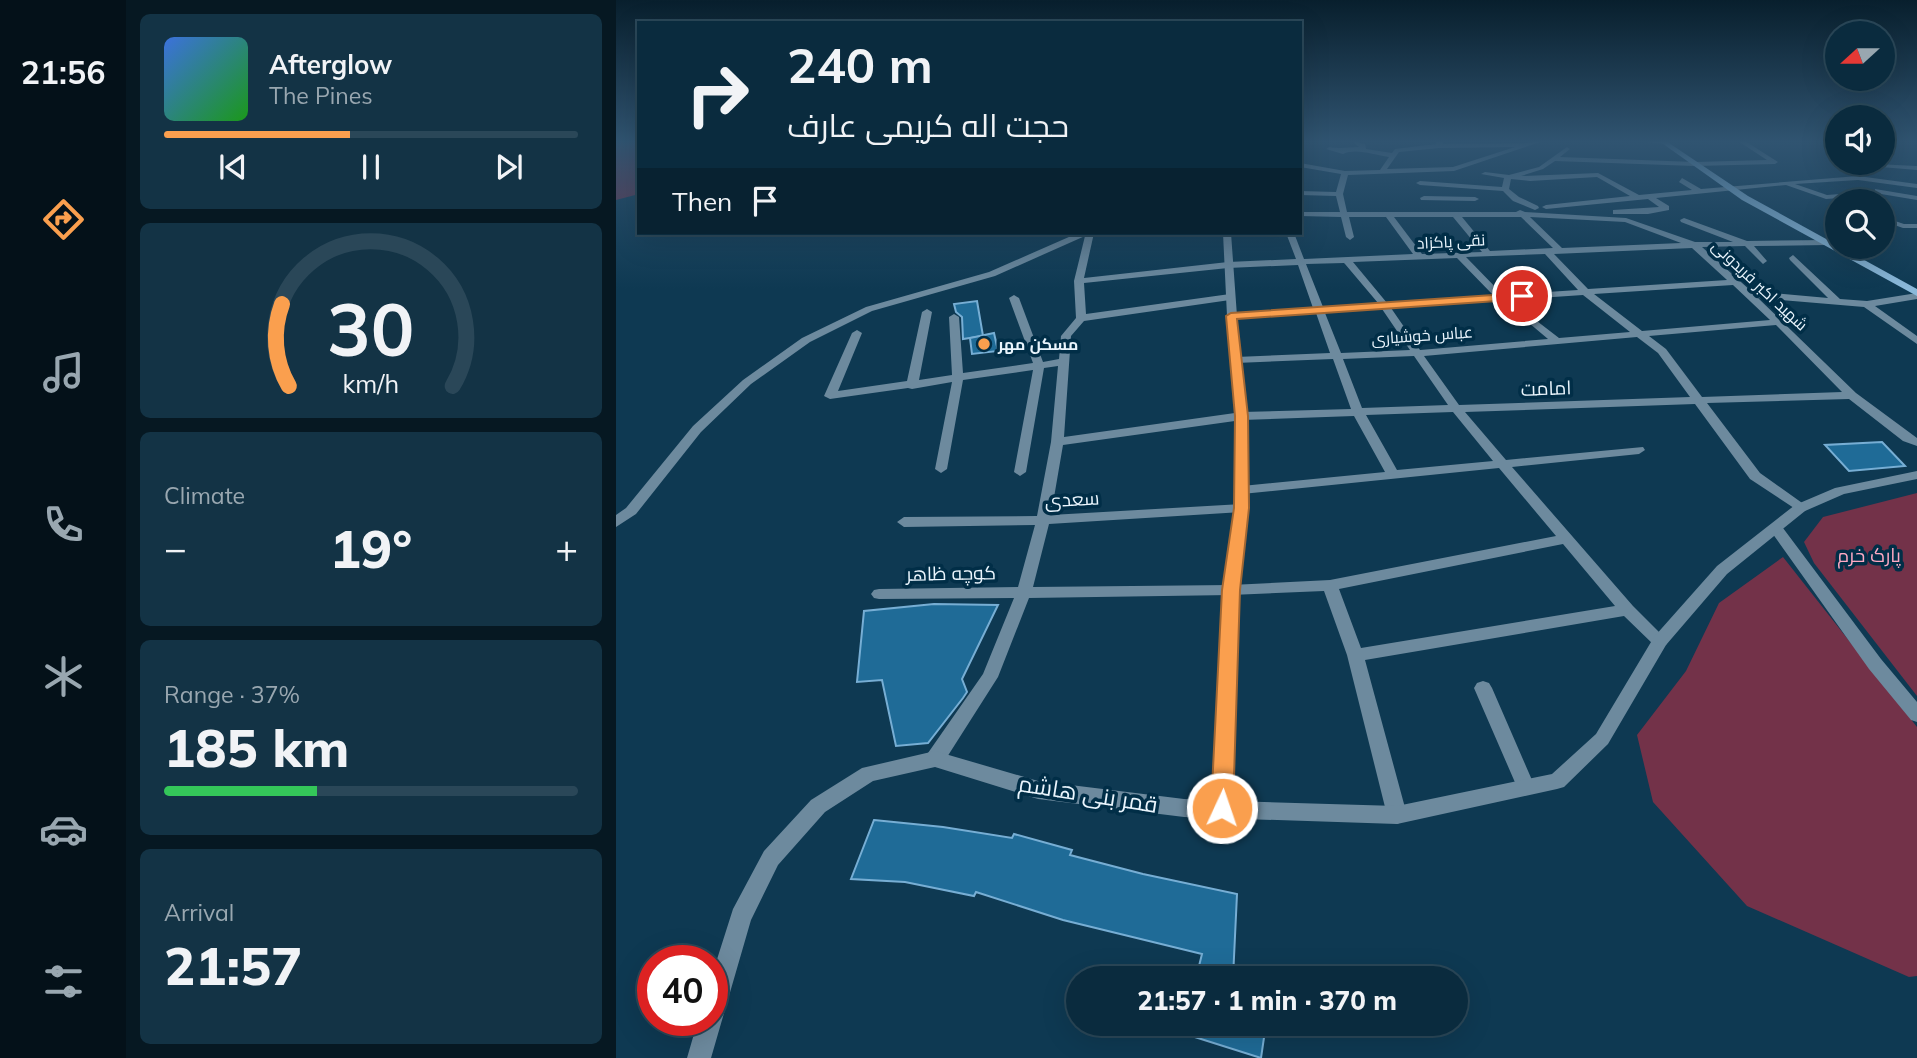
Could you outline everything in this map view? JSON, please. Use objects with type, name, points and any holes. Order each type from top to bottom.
[{"type":"main road","points":[[1736,190],[1825,241]]},
{"type":"main road","points":[[1855,259],[1917,295]]},
{"type":"street","points":[[1340,190],[1342,214],[1350,237]]},
{"type":"street","points":[[1422,190],[1429,215]]},
{"type":"street","points":[[1468,190],[1487,215]]},
{"type":"street","points":[[1507,190],[1516,199],[1535,208]]},
{"type":"street","points":[[1625,190],[1640,199]]},
{"type":"street","points":[[1560,251],[1518,209],[1714,190]]},
{"type":"street","points":[[1805,190],[1825,197]]},
{"type":"street","points":[[1302,193],[1339,194]]},
{"type":"street","points":[[1312,193],[1315,214]]},
{"type":"street","points":[[1895,194],[1917,198]]},
{"type":"street","points":[[1424,198],[1475,199]]},
{"type":"street","points":[[1570,205],[1628,213],[1666,208],[1651,198]]},
{"type":"street","name":"شهید اکبر فریدونی","points":[[1302,214],[1388,214],[1398,211],[1429,215],[1522,215],[1626,220],[1694,244],[1852,395],[1907,438],[1917,442]]},
{"type":"street","points":[[1388,214],[1420,258]]},
{"type":"street","points":[[1456,215],[1489,255]]},
{"type":"street","points":[[1684,220],[1747,244],[1763,261]]},
{"type":"street","points":[[1895,223],[1917,226]]},
{"type":"street","points":[[616,522],[631,511],[697,429],[747,382],[806,340],[869,309],[992,274],[1080,235]]},
{"type":"street","points":[[1081,318],[1079,281],[1090,235]]},
{"type":"street","points":[[1222,808],[1231,590],[1242,508],[1241,416],[1231,316],[1227,235]]},
{"type":"street","points":[[1291,235],[1358,412],[1393,475]]},
{"type":"street","name":"نقی پاکزاد","points":[[1079,281],[1228,265],[1348,262],[1694,244],[1825,242]]},
{"type":"street","points":[[1548,252],[1585,292],[1662,351],[1755,476],[1800,508]]},
{"type":"street","points":[[1460,256],[1501,298]]},
{"type":"street","points":[[1793,258],[1837,301]]},
{"type":"street","points":[[1348,262],[1385,306],[1456,409],[1627,610],[1660,641]]},
{"type":"street","points":[[1231,316],[1735,282]]},
{"type":"street","points":[[1748,294],[1867,304],[1917,295]]},
{"type":"street","points":[[935,759],[990,677],[1024,591],[1043,520],[1057,442],[1066,336],[1081,318],[1230,297]]},
{"type":"street","points":[[1014,298],[1039,366],[1020,472]]},
{"type":"street","points":[[1867,304],[1917,341]]},
{"type":"street","points":[[912,386],[927,312]]},
{"type":"street","points":[[941,469],[958,378],[954,317]]},
{"type":"street","points":[[1533,321],[1557,341]]},
{"type":"street","name":"عباس خوشیاری","points":[[1236,360],[1417,353],[1778,322]]},
{"type":"street","points":[[857,333],[830,396],[1063,362]]},
{"type":"street","name":"امامت","points":[[1057,442],[1241,416],[1852,395]]},
{"type":"street","points":[[1242,490],[1639,450]]},
{"type":"street","name":"قمر بنی هاشم","points":[[728,960],[741,917],[771,858],[818,806],[869,774],[935,759],[1038,790],[1184,808],[1397,815],[1557,781],[1602,739],[1660,641],[1722,570],[1800,508],[1840,491],[1917,475]]},
{"type":"street","name":"سعدی","points":[[904,522],[1043,520],[1242,508]]},
{"type":"street","points":[[1775,527],[1875,664],[1917,715]]},
{"type":"street","name":"کوچه ظاهر","points":[[878,594],[1231,590],[1330,585],[1566,539]]},
{"type":"street","points":[[1330,585],[1355,655],[1397,815]]},
{"type":"street","points":[[1355,655],[1627,610]]},
{"type":"street","points":[[1483,688],[1526,788]]},
{"type":"street","points":[[699,1058],[705,1036]]},
{"type":"green space","points":[[616,190],[637,190],[637,195],[616,200]]},
{"type":"green space","name":"پارک خرم","points":[[1917,493],[1917,696],[1814,563],[1804,542],[1823,517]]},
{"type":"green space","points":[[1783,557],[1917,727],[1917,976],[1909,977],[1747,906],[1653,802],[1637,735],[1686,671],[1719,603]]},
{"type":"building","points":[[977,301],[983,336],[963,339],[962,317],[956,312],[954,304]]},
{"type":"building","name":"مسکن مهر","points":[[994,333],[998,351],[972,354],[970,338]]},
{"type":"building","points":[[1882,442],[1905,466],[1849,471],[1825,445]]},
{"type":"building","points":[[934,604],[998,605],[962,679],[967,692],[963,698],[928,743],[896,746],[882,680],[857,682],[864,611]]},
{"type":"building","points":[[874,820],[1012,838],[1014,834],[1072,850],[1070,855],[1237,894],[1234,966],[1199,966],[1202,954],[1063,920],[976,892],[974,896],[905,882],[851,879]]},
{"type":"building","points":[[1191,1036],[1264,1036],[1261,1058]]},
{"type":"place","name":"مسکن مهر","points":[[984,344]]},
{"type":"route","points":[[1222,808],[1231,590],[1242,508],[1241,416],[1231,316],[1522,296]]}]
